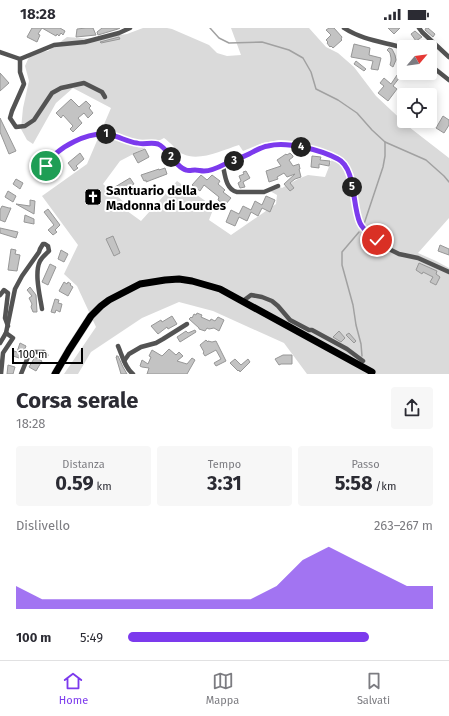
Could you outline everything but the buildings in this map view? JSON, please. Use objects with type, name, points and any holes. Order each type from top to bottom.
[{"type":"highway","points":[[55,374],[79,333],[91,316],[101,306],[109,300],[140,284],[179,279],[220,289],[372,372]]},
{"type":"street","points":[[0,52],[20,59],[54,45],[85,42],[119,33],[130,28]]},
{"type":"street","points":[[344,28],[351,33],[397,46]]},
{"type":"street","points":[[419,28],[449,57]]},
{"type":"street","points":[[20,59],[20,72],[24,84],[10,118],[16,127],[25,126],[34,120],[52,93],[61,88],[84,83],[102,92],[105,97]]},
{"type":"street","points":[[437,71],[449,80]]},
{"type":"street","points":[[44,179],[49,173],[46,166],[54,155],[76,140],[101,134],[110,135],[136,143],[157,144],[187,171],[210,171],[269,145],[282,144],[314,150],[340,159],[348,168],[352,182],[356,212],[359,223],[362,227],[389,249],[399,254],[418,258],[449,272]]},
{"type":"street","points":[[223,166],[228,186],[234,192],[264,192],[278,186]]},
{"type":"street","points":[[0,343],[8,326],[14,290],[43,244],[46,244],[49,251],[44,255],[38,269],[42,309]]},
{"type":"street","points":[[0,295],[4,290],[8,293],[5,318],[8,326]]},
{"type":"street","points":[[243,301],[251,295],[272,301],[290,320],[347,349],[363,361]]},
{"type":"street","points":[[124,361],[129,354],[141,347],[156,343],[187,324]]},
{"type":"street","points":[[1,374],[3,354],[13,338],[6,333]]},
{"type":"street","points":[[118,346],[124,361],[130,372],[133,374]]},
{"type":"street","points":[[21,374],[28,357],[32,352],[44,352],[46,355]]},
{"type":"shaded area","points":[[143,28],[167,28],[209,45],[217,53],[227,56],[241,55],[231,28],[309,28],[326,47],[338,53],[354,67],[376,96],[397,116],[397,128],[410,128],[449,158],[449,218],[418,253],[449,268],[449,374],[307,374],[284,343],[213,311],[179,302],[142,318],[91,352],[78,374],[64,374],[96,327],[77,286],[64,274],[78,245],[42,196],[87,164],[111,108],[73,88],[56,103],[33,144],[27,140],[21,129],[23,108],[29,81],[25,66],[29,57],[37,52],[48,51],[67,37],[93,39],[127,34]],"holes":[[[164,138],[181,153],[196,157],[204,156],[239,145],[243,151],[263,143],[279,140],[306,143],[332,159],[325,177],[308,175],[282,188],[275,188],[270,191],[277,195],[276,204],[231,235],[209,220],[214,207],[177,181],[141,221],[123,208],[125,203],[103,184],[120,161]]]},
{"type":"waterway","points":[[210,28],[219,38],[229,43],[262,42],[289,50],[303,58],[311,72],[316,89],[338,100],[357,113],[385,142],[426,160],[449,182]]},
{"type":"waterway","points":[[364,224],[383,167],[385,142]]},
{"type":"waterway","points":[[359,232],[342,252],[342,265],[353,305],[362,356]]},
{"type":"place","name":"Santuario della Madonna di Lourdes","points":[[93,197]]},
{"type":"route","points":[[46,166],[54,155],[69,144],[84,137],[101,134],[110,135],[136,143],[157,144],[187,171],[210,171],[269,145],[282,144],[314,150],[340,159],[348,168],[359,223],[377,240]]}]
